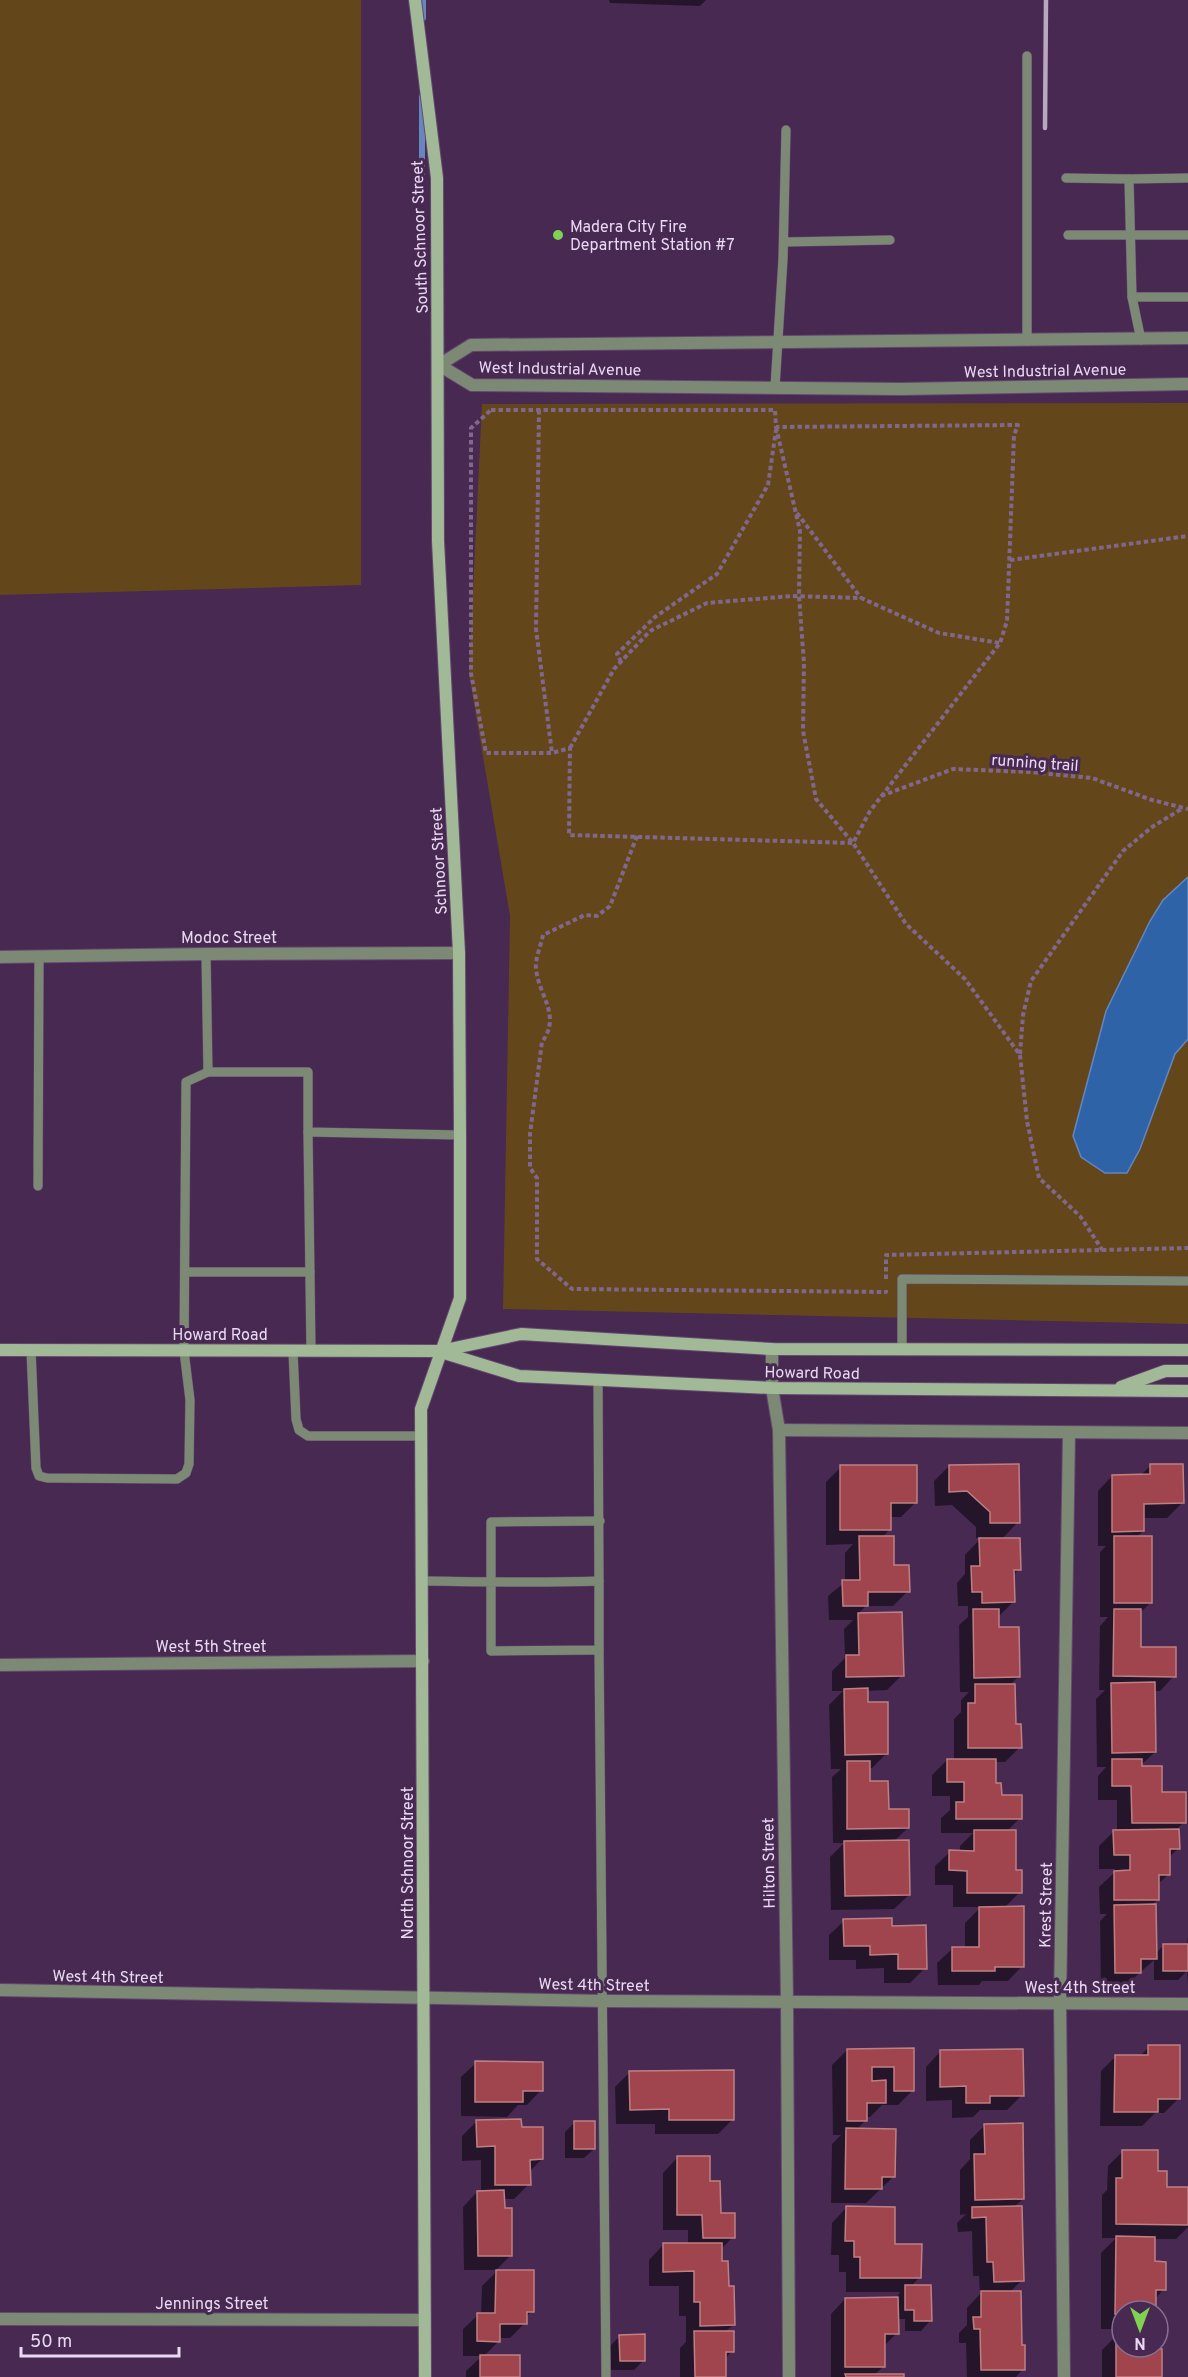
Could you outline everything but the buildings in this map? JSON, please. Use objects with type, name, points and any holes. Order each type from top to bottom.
[{"type":"street","name":"South Schnoor Street","points":[[415,0],[437,178],[439,365]]},
{"type":"street","name":"West Industrial Avenue","points":[[1188,338],[471,345],[439,365],[472,385],[901,388],[1188,384]]},
{"type":"street","name":"Schnoor Street","points":[[439,365],[438,541],[459,953],[460,1135],[460,1298],[440,1351]]},
{"type":"street","name":"Modoc Street","points":[[0,957],[459,953]]},
{"type":"street","name":"Howard Road","points":[[0,1350],[440,1351],[521,1334],[772,1348],[1188,1350]]},
{"type":"street","name":"Hilton Street","points":[[772,1348],[772,1388],[779,1430],[787,2002],[789,2377]]},
{"type":"street","name":"Howard Road","points":[[440,1351],[519,1377],[772,1388],[1188,1391]]},
{"type":"street","name":"North Schnoor Street","points":[[425,2377],[421,1409],[440,1351]]},
{"type":"street","points":[[1111,1390],[1165,1371],[1188,1371]]},
{"type":"street","points":[[779,1430],[1069,1434],[1188,1433]]},
{"type":"street","name":"Krest Street","points":[[1064,2377],[1060,2003],[1069,1434]]},
{"type":"street","name":"West 5th Street","points":[[0,1665],[423,1661]]},
{"type":"street","name":"West 4th Street","points":[[0,1990],[604,2001],[1188,2004]]},
{"type":"street","name":"Jennings Street","points":[[0,2319],[424,2320]]},
{"type":"lane","points":[[1027,57],[1027,340]]},
{"type":"lane","points":[[775,387],[784,242],[786,130]]},
{"type":"lane","points":[[1066,178],[1188,178]]},
{"type":"lane","points":[[1129,179],[1132,297],[1142,339]]},
{"type":"lane","points":[[1068,235],[1188,235]]},
{"type":"lane","points":[[784,242],[890,240]]},
{"type":"lane","points":[[1132,297],[1188,297]]},
{"type":"lane","points":[[206,954],[208,1072]]},
{"type":"lane","points":[[38,1186],[39,956]]},
{"type":"lane","points":[[31,1350],[36,1468],[39,1476],[47,1478],[177,1479],[186,1473],[189,1464],[190,1400],[184,1351],[186,1082],[208,1072],[308,1072],[311,1351]]},
{"type":"lane","points":[[308,1132],[460,1135]]},
{"type":"lane","points":[[185,1272],[310,1272]]},
{"type":"lane","points":[[902,1350],[902,1279],[1188,1281]]},
{"type":"lane","points":[[293,1351],[298,1430],[308,1436],[421,1436]]},
{"type":"lane","points":[[598,1380],[606,2377]]},
{"type":"lane","points":[[599,1650],[491,1652],[491,1522],[600,1521]]},
{"type":"lane","points":[[422,1581],[599,1581]]},
{"type":"path","points":[[570,748],[552,753],[486,753],[471,673],[471,428],[491,410],[775,410],[776,427],[800,531],[800,596],[804,663],[803,731],[816,799],[853,843],[906,924],[965,979],[1020,1055]]},
{"type":"path","points":[[539,410],[536,629],[552,753]]},
{"type":"path","points":[[776,427],[1018,425],[1014,435],[1007,621],[1000,643],[881,796],[853,843]]},
{"type":"path","points":[[621,662],[618,654],[655,617],[717,574],[768,485],[776,427]]},
{"type":"path","points":[[796,512],[861,598]]},
{"type":"path","points":[[1010,560],[1188,536]]},
{"type":"path","points":[[853,843],[569,835],[570,748],[614,669],[650,631],[706,603],[800,596],[861,598],[939,633],[1000,643]]},
{"type":"path","name":"running trail","points":[[881,796],[953,769],[1030,772],[1092,778],[1152,800],[1186,809]]},
{"type":"path","points":[[1103,1251],[1080,1216],[1039,1178],[1028,1121],[1019,1045],[1023,1016],[1031,981],[1123,851],[1152,827],[1186,809]]},
{"type":"path","points":[[637,836],[610,906],[597,916],[585,915],[543,935],[535,968],[549,1009],[550,1032],[542,1042],[530,1134],[530,1168],[537,1178],[537,1259],[572,1289],[886,1292],[886,1256],[1188,1248]]},
{"type":"shaded area","points":[[0,0],[361,0],[361,585],[0,595]]},
{"type":"shaded area","points":[[1188,403],[1188,1324],[503,1309],[510,916],[469,674],[482,404]]},
{"type":"water","points":[[1188,877],[1188,1039],[1175,1054],[1140,1149],[1127,1173],[1105,1173],[1081,1157],[1073,1136],[1106,1011],[1150,921],[1163,900]]},
{"type":"waterway","points":[[423,0],[423,18]]},
{"type":"waterway","points":[[422,97],[422,178]]},
{"type":"railway","points":[[1045,128],[1046,0]]},
{"type":"place","name":"Madera City Fire Department Station #7","points":[[558,235]]}]
